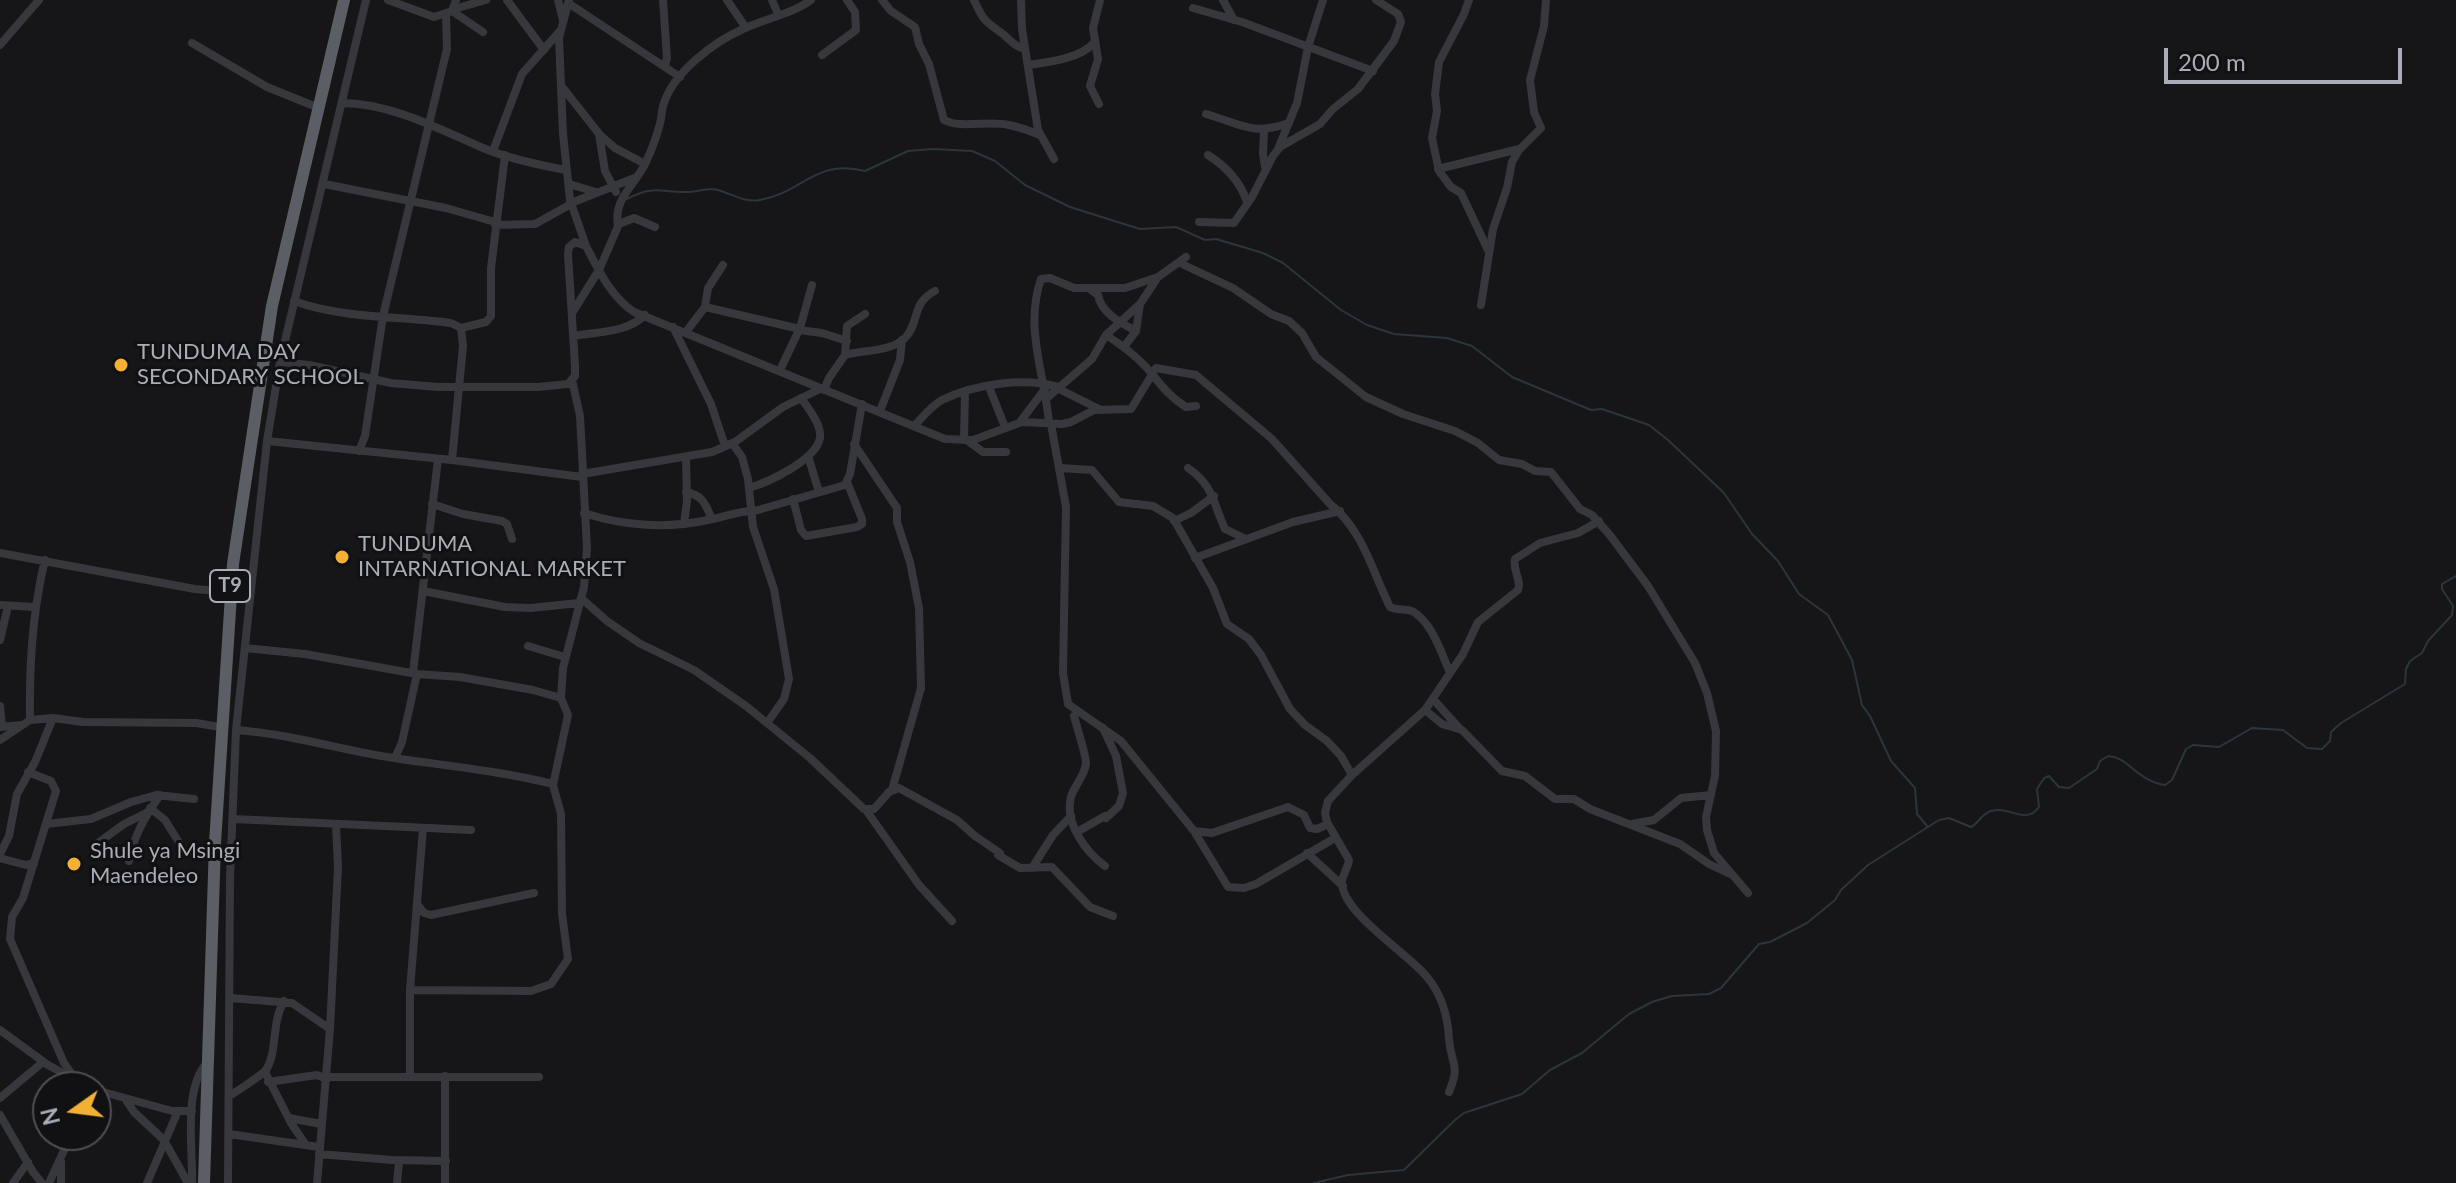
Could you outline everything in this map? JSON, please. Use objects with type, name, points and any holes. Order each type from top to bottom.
[{"type":"highway","name":"T9","points":[[204,1183],[215,843],[229,592],[273,300],[344,0]]},
{"type":"street","points":[[2,41],[39,0]]},
{"type":"street","points":[[228,1183],[230,877],[236,730],[267,441],[280,362],[366,0]]},
{"type":"street","points":[[388,0],[434,17],[486,0]]},
{"type":"street","points":[[507,0],[544,50]]},
{"type":"street","points":[[558,0],[563,21]]},
{"type":"street","points":[[663,0],[665,66]]},
{"type":"street","points":[[727,0],[746,28]]},
{"type":"street","points":[[772,0],[778,14]]},
{"type":"street","points":[[822,55],[856,30],[855,12],[847,0]]},
{"type":"street","points":[[882,0],[891,11],[915,27],[944,120],[957,124],[1009,125],[1040,135]]},
{"type":"street","points":[[974,0],[989,27],[1001,32],[1016,47],[1025,49]]},
{"type":"street","points":[[1021,0],[1025,49],[1040,135],[1054,159]]},
{"type":"street","points":[[1099,104],[1090,86],[1098,59],[1093,28],[1100,0]]},
{"type":"street","points":[[1223,0],[1234,20]]},
{"type":"street","points":[[1199,222],[1234,223],[1278,150],[1297,103],[1308,47],[1323,0]]},
{"type":"street","points":[[1278,150],[1320,124],[1358,89],[1394,41],[1401,22],[1398,14],[1377,0]]},
{"type":"street","points":[[1469,0],[1439,62],[1435,94],[1437,111],[1432,138],[1438,169],[1451,187],[1461,193],[1489,255]]},
{"type":"street","points":[[1481,305],[1493,229],[1512,162],[1541,128],[1534,112],[1530,80],[1544,26],[1546,0]]},
{"type":"street","points":[[680,77],[569,1],[560,31],[566,170],[571,203],[586,246],[623,305],[945,439],[966,440],[1020,422],[1071,422],[1099,409],[1131,409],[1156,368],[1196,375],[1272,439],[1330,504],[1340,511],[1372,562],[1390,607],[1413,611],[1422,620],[1438,645],[1450,673]]},
{"type":"street","points":[[618,226],[620,199],[640,175],[660,126],[664,100],[680,77],[719,40],[808,1]]},
{"type":"street","points":[[1389,10],[1396,2]]},
{"type":"street","points":[[1193,8],[1373,71]]},
{"type":"street","points":[[452,9],[483,32]]},
{"type":"street","points":[[359,451],[365,436],[383,316],[447,49],[452,9]]},
{"type":"street","points":[[493,151],[522,74],[560,31]]},
{"type":"street","points":[[1028,65],[1054,61],[1083,51],[1095,42]]},
{"type":"street","points":[[192,43],[267,87],[319,108]]},
{"type":"street","points":[[562,87],[599,134],[615,148],[645,164]]},
{"type":"street","points":[[342,103],[360,103],[505,155],[566,170]]},
{"type":"street","points":[[1206,114],[1238,126],[1264,130],[1289,123]]},
{"type":"street","points":[[1264,130],[1265,167]]},
{"type":"street","points":[[599,134],[605,171],[620,199]]},
{"type":"street","points":[[1438,169],[1520,149]]},
{"type":"street","points":[[273,300],[345,312],[451,323],[461,328],[486,322],[491,316],[491,268],[505,155]]},
{"type":"street","points":[[1208,155],[1241,184],[1247,202]]},
{"type":"street","points":[[324,184],[446,208],[495,223],[535,224],[571,203],[640,175]]},
{"type":"street","points":[[569,184],[596,193]]},
{"type":"street","points":[[572,313],[599,270],[618,226],[625,219],[634,218],[655,227]]},
{"type":"street","points":[[410,990],[531,991],[551,984],[568,959],[562,914],[564,862],[560,841],[561,814],[553,784],[568,715],[561,698],[565,657],[580,600],[587,548],[580,416],[572,380],[575,366],[568,254],[572,243],[582,242],[586,246]]},
{"type":"street","points":[[1335,838],[1256,884],[1235,889],[1228,887],[1194,831],[1121,741],[1071,709],[1063,687],[1066,507],[1035,341],[1034,316],[1040,281],[1046,277],[1074,288],[1125,288],[1157,278],[1185,261],[1271,314],[1289,321],[1302,333],[1316,357],[1366,397],[1387,408],[1455,431],[1478,443],[1499,460],[1522,464],[1535,471],[1551,472],[1580,509],[1599,521],[1648,586],[1695,663],[1707,693],[1716,731],[1715,776],[1706,817],[1709,842],[1714,853],[1748,893]]},
{"type":"street","points":[[686,332],[705,307],[708,288],[723,265]]},
{"type":"street","points":[[914,426],[939,401],[1008,381],[1045,390],[1058,387],[1092,359],[1106,335],[1140,304],[1157,278]]},
{"type":"street","points":[[780,370],[800,330],[812,285]]},
{"type":"street","points":[[1090,290],[1098,295],[1101,306],[1119,322],[1136,331]]},
{"type":"street","points":[[845,355],[893,345],[902,340],[920,303],[935,291]]},
{"type":"street","points":[[1124,347],[1136,331],[1140,304]]},
{"type":"street","points":[[705,307],[847,341]]},
{"type":"street","points":[[267,441],[582,476],[712,452],[729,445],[783,407],[823,389],[845,355],[848,325],[865,314]]},
{"type":"street","points":[[573,336],[614,331],[632,325],[645,315]]},
{"type":"street","points":[[672,326],[729,445],[742,457],[753,527],[774,589],[789,679],[784,699],[767,723]]},
{"type":"street","points":[[452,460],[463,346],[461,328]]},
{"type":"street","points":[[1106,335],[1124,347],[1179,403],[1186,407],[1196,406]]},
{"type":"street","points":[[880,411],[900,360],[902,340]]},
{"type":"street","points":[[280,362],[374,379],[457,388],[563,386],[572,380]]},
{"type":"street","points":[[989,387],[1005,427]]},
{"type":"street","points":[[1020,422],[1045,390],[1058,387],[1099,409]]},
{"type":"street","points":[[965,393],[966,440]]},
{"type":"street","points":[[749,488],[779,475],[808,456],[820,437],[813,417],[801,398]]},
{"type":"street","points":[[793,499],[801,530],[806,536],[862,524],[847,482],[862,404]]},
{"type":"street","points":[[966,440],[983,452],[1006,452]]},
{"type":"street","points":[[854,444],[897,508],[897,522],[910,562],[919,608],[921,688],[892,790],[874,809],[866,810]]},
{"type":"street","points":[[808,456],[819,492]]},
{"type":"street","points":[[684,524],[686,457]]},
{"type":"street","points":[[395,758],[402,742],[415,673],[438,459]]},
{"type":"street","points":[[1060,468],[1092,470],[1119,502],[1153,506],[1174,521],[1213,588],[1227,624],[1249,639],[1290,709],[1327,741],[1352,775]]},
{"type":"street","points":[[1188,468],[1214,496],[1225,529],[1246,539]]},
{"type":"street","points":[[584,513],[619,523],[684,524],[751,512],[828,488],[837,489],[847,482]]},
{"type":"street","points":[[686,492],[703,499],[712,519]]},
{"type":"street","points":[[1174,521],[1214,496]]},
{"type":"street","points":[[432,504],[463,514],[502,521],[507,524],[512,539]]},
{"type":"street","points":[[1195,558],[1293,522],[1340,511]]},
{"type":"street","points":[[1449,1092],[1457,1068],[1449,1042],[1450,1024],[1437,992],[1419,968],[1370,927],[1354,907],[1342,879],[1349,860],[1328,824],[1325,813],[1328,801],[1352,775],[1425,710],[1463,654],[1478,622],[1519,589],[1515,559],[1540,543],[1578,533],[1599,521]]},
{"type":"street","points":[[0,553],[195,589],[229,592]]},
{"type":"street","points":[[27,722],[35,607],[45,560]]},
{"type":"street","points":[[233,564],[254,566]]},
{"type":"street","points":[[423,591],[505,607],[531,608],[580,600],[639,643],[694,670],[767,723],[866,810],[919,885],[952,921]]},
{"type":"street","points":[[0,639],[4,606],[35,607]]},
{"type":"street","points":[[528,646],[565,657]]},
{"type":"street","points":[[245,648],[460,677],[561,698]]},
{"type":"street","points":[[1433,699],[1502,771],[1525,776],[1555,799],[1580,801],[1590,809],[1686,846],[1709,864],[1734,877]]},
{"type":"street","points":[[0,706],[1,726],[53,718],[83,722],[196,723],[220,727]]},
{"type":"street","points":[[1425,710],[1442,724],[1460,729]]},
{"type":"street","points":[[1074,716],[1086,764],[1071,794],[1071,816],[1077,832],[1096,859],[1105,866]]},
{"type":"street","points":[[34,863],[20,864],[0,856],[9,836],[17,794],[43,746],[53,718]]},
{"type":"street","points":[[0,740],[27,722]]},
{"type":"street","points":[[1077,832],[1119,806],[1123,793],[1116,756],[1103,727]]},
{"type":"street","points":[[236,730],[269,733],[553,784]]},
{"type":"street","points":[[28,772],[55,786],[55,796],[23,898],[12,917],[10,939],[70,1071]]},
{"type":"street","points":[[892,790],[899,788],[914,794],[957,820],[1020,868],[1052,867],[1090,907],[1113,916]]},
{"type":"street","points":[[46,824],[91,819],[131,802],[160,795],[194,799]]},
{"type":"street","points":[[129,861],[133,840],[160,795]]},
{"type":"street","points":[[1631,824],[1654,820],[1681,798],[1711,795]]},
{"type":"street","points":[[1194,831],[1212,833],[1288,807],[1304,815],[1310,828],[1317,829],[1328,824]]},
{"type":"street","points":[[98,843],[149,810]]},
{"type":"street","points":[[149,810],[165,820],[180,844]]},
{"type":"street","points":[[1032,868],[1053,835],[1071,816]]},
{"type":"street","points":[[233,819],[471,830]]},
{"type":"street","points":[[317,1183],[330,1029],[338,867],[336,825]]},
{"type":"street","points":[[410,1077],[410,990],[423,828]]},
{"type":"street","points":[[215,843],[232,843]]},
{"type":"street","points":[[1307,853],[1343,886]]},
{"type":"street","points":[[214,876],[230,877]]},
{"type":"street","points":[[416,904],[424,913],[431,915],[534,893]]},
{"type":"street","points":[[230,998],[292,1003],[330,1029]]},
{"type":"street","points":[[284,1001],[275,1021],[266,1077],[306,1145]]},
{"type":"street","points":[[0,1030],[59,1071]]},
{"type":"street","points":[[0,1098],[43,1062]]},
{"type":"street","points":[[190,1183],[196,1081],[207,1063]]},
{"type":"street","points":[[445,1076],[445,1183]]},
{"type":"street","points":[[229,1096],[266,1077],[539,1077]]},
{"type":"street","points":[[112,1095],[178,1111],[192,1111]]},
{"type":"street","points":[[125,1099],[165,1142],[190,1183]]},
{"type":"street","points":[[147,1183],[178,1111]]},
{"type":"street","points":[[0,1115],[42,1183]]},
{"type":"street","points":[[289,1118],[321,1124]]},
{"type":"street","points":[[229,1134],[399,1161],[446,1161]]},
{"type":"street","points":[[49,1183],[64,1151]]},
{"type":"street","points":[[61,1157],[61,1183]]},
{"type":"street","points":[[397,1183],[399,1161]]},
{"type":"street","points":[[13,1183],[28,1162]]},
{"type":"waterway","points":[[627,199],[651,190],[687,192],[710,189],[754,201],[787,191],[821,173],[848,168],[865,171],[908,151],[972,151],[995,161],[1025,185],[1070,207],[1140,229],[1176,227],[1205,240],[1216,239],[1263,253],[1283,263],[1341,310],[1367,325],[1394,334],[1447,338],[1472,346],[1512,377],[1591,410],[1602,409],[1649,425],[1724,493],[1752,534],[1778,561],[1799,594],[1828,615],[1852,660],[1862,705],[1891,761],[1915,788],[1917,814],[1927,826]]},
{"type":"waterway","points":[[1314,1183],[1348,1175],[1404,1170],[1464,1113],[1522,1094],[1550,1070],[1582,1053],[1629,1014],[1672,996],[1709,994],[1721,988],[1759,944],[1770,942],[1807,923],[1835,900],[1841,890],[1868,865],[1939,820],[1949,818],[1971,827],[1991,811],[2028,815],[2039,807],[2037,789],[2044,778],[2049,776],[2059,787],[2069,788],[2097,769],[2100,761],[2108,756],[2122,760],[2146,778],[2165,785],[2172,780],[2186,749],[2193,745],[2219,747],[2252,728],[2283,730],[2307,748],[2322,749],[2330,741],[2331,732],[2341,723],[2405,684],[2410,661],[2422,653],[2428,641],[2452,615],[2453,606],[2442,584],[2456,576]]},
{"type":"place","name":"TUNDUMA DAY SECONDARY SCHOOL","points":[[121,365]]},
{"type":"place","name":"TUNDUMA INTARNATIONAL MARKET","points":[[342,557]]},
{"type":"place","name":"Shule ya Msingi Maendeleo","points":[[74,864]]}]
